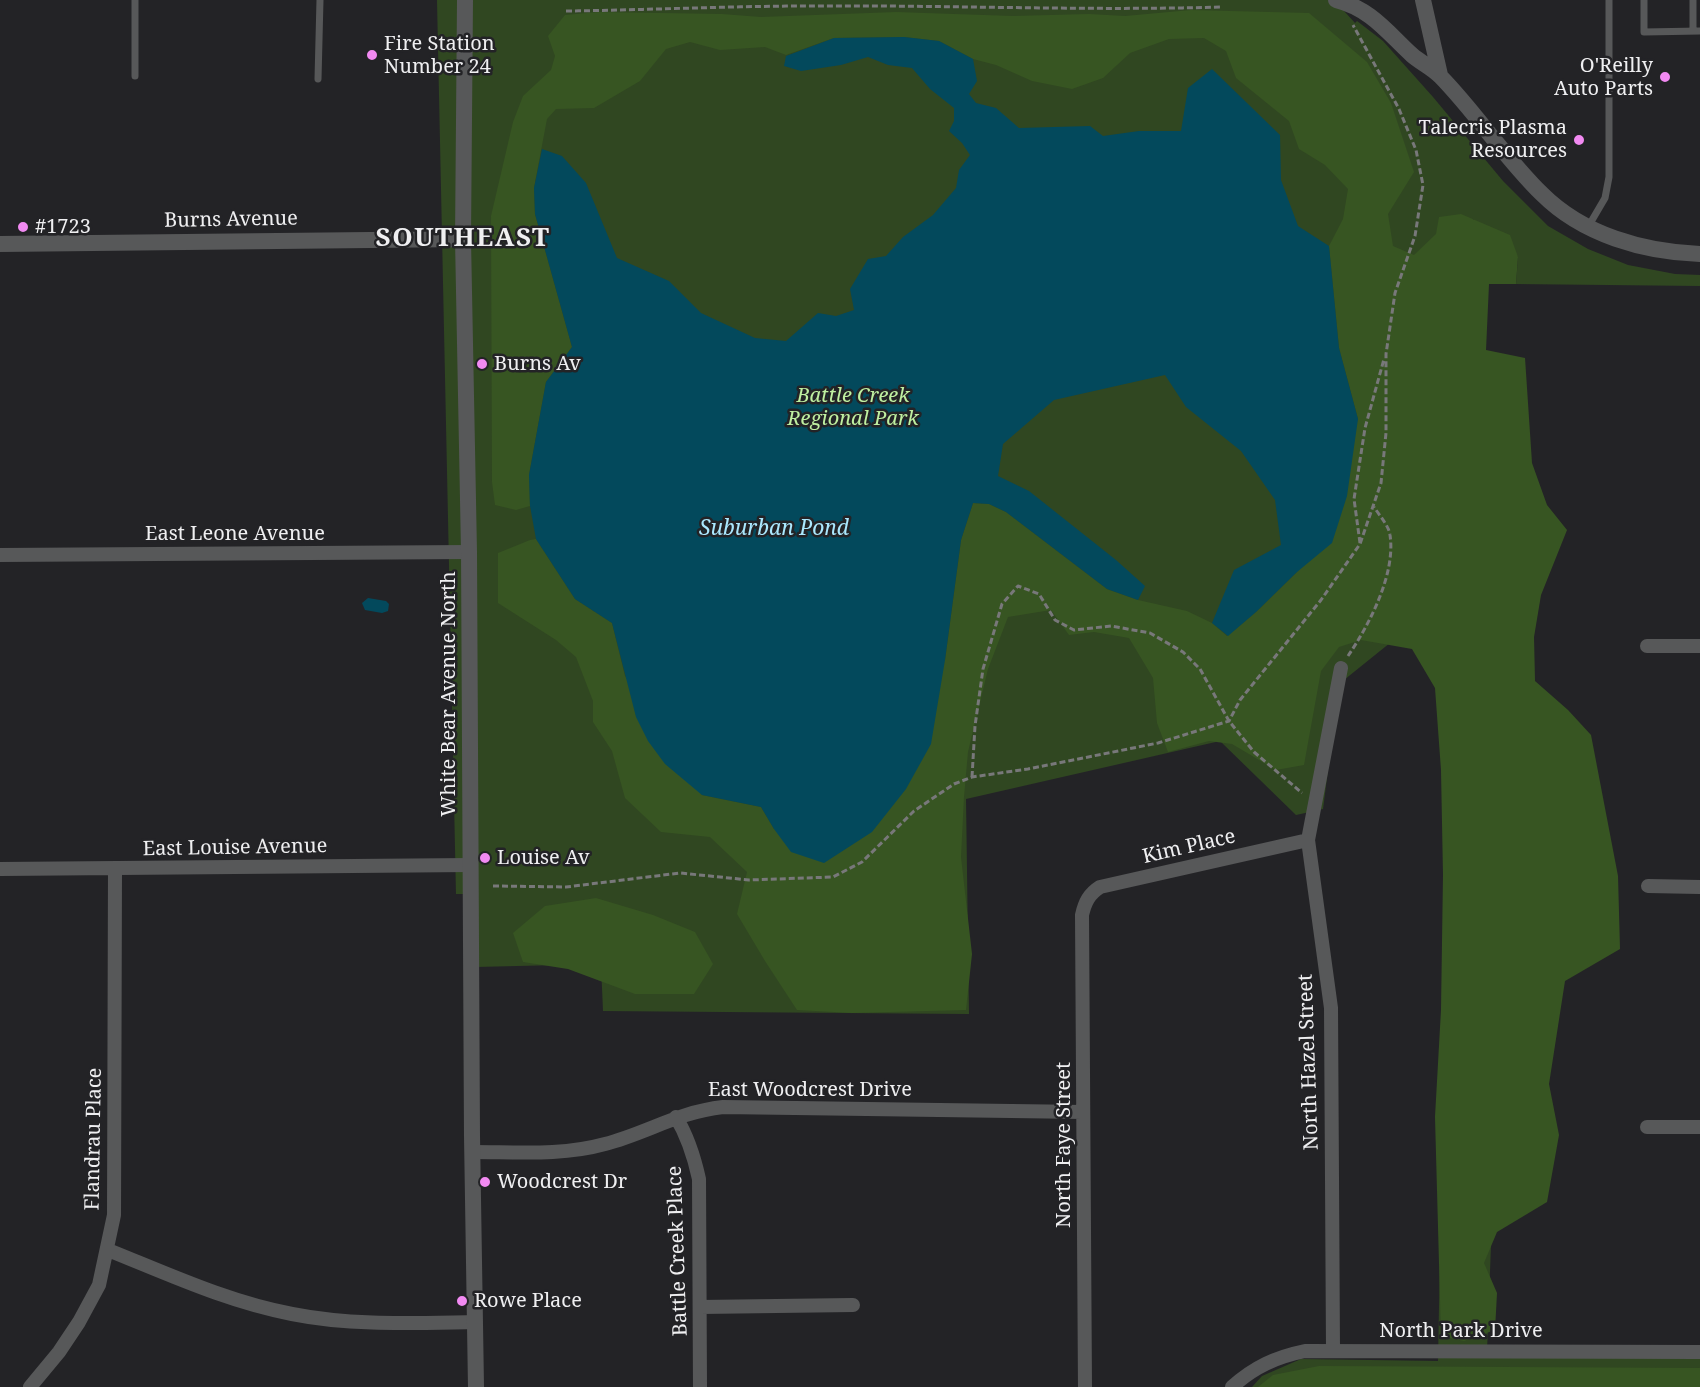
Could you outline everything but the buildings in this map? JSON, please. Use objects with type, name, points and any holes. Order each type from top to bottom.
[{"type":"street","name":"White Bear Avenue North","points":[[465,0],[463,239],[469,552],[476,1387]]},
{"type":"street","points":[[1336,0],[1378,21],[1412,55],[1440,75],[1544,196],[1588,227],[1624,242],[1644,247],[1667,252],[1700,254]]},
{"type":"street","points":[[1423,0],[1440,75]]},
{"type":"street","name":"Burns Avenue","points":[[0,244],[463,239]]},
{"type":"street","name":"East Leone Avenue","points":[[0,555],[469,552]]},
{"type":"street","points":[[1647,646],[1700,646]]},
{"type":"street","name":"North Hazel Street","points":[[1333,1350],[1331,1008],[1308,840],[1341,668]]},
{"type":"street","name":"Kim Place","points":[[1085,904],[1091,893],[1100,887],[1308,840]]},
{"type":"street","name":"East Louise Avenue","points":[[0,869],[471,865]]},
{"type":"street","name":"Flandrau Place","points":[[30,1387],[59,1352],[99,1285],[114,1215],[115,868]]},
{"type":"street","points":[[1648,886],[1700,887]]},
{"type":"street","name":"North Faye Street","points":[[1085,904],[1082,915],[1085,1387]]},
{"type":"street","name":"East Woodcrest Drive","points":[[473,1152],[554,1153],[584,1150],[608,1144],[676,1117],[699,1110],[723,1107],[1083,1112]]},
{"type":"street","name":"Battle Creek Place","points":[[676,1117],[694,1155],[699,1179],[700,1387]]},
{"type":"street","points":[[1647,1127],[1700,1127]]},
{"type":"street","points":[[108,1250],[200,1288],[246,1304],[293,1314],[334,1320],[404,1323],[475,1322]]},
{"type":"street","points":[[700,1307],[853,1305]]},
{"type":"street","name":"North Park Drive","points":[[1232,1387],[1262,1364],[1285,1355],[1305,1351],[1700,1352]]},
{"type":"lane","points":[[135,0],[135,76]]},
{"type":"lane","points":[[318,79],[321,0]]},
{"type":"lane","points":[[1588,227],[1605,198],[1609,177],[1609,0]]},
{"type":"lane","points":[[1644,0],[1644,32],[1696,31],[1693,0]]},
{"type":"path","points":[[566,11],[812,6],[1163,9],[1222,7]]},
{"type":"path","points":[[1352,24],[1399,109],[1416,150],[1423,185],[1414,236],[1395,293],[1386,354],[1365,428],[1354,499],[1360,544]]},
{"type":"path","points":[[493,886],[566,887],[680,873],[749,880],[833,877],[862,862],[914,810],[954,784],[972,777],[1028,769],[1158,743],[1228,721],[1240,700],[1321,600],[1360,544],[1382,483],[1386,433],[1386,354]]},
{"type":"path","points":[[1341,668],[1364,632],[1389,570],[1390,534],[1374,507]]},
{"type":"path","points":[[972,777],[975,726],[984,669],[1002,604],[1018,586],[1039,594],[1055,620],[1074,630],[1111,626],[1150,633],[1183,652],[1200,669],[1228,721],[1254,752],[1315,804]]},
{"type":"green space","name":"Battle Creek Regional Park","points":[[437,0],[1334,0],[1355,23],[1357,21],[1383,41],[1503,181],[1548,226],[1588,249],[1628,265],[1675,274],[1700,275],[1700,286],[1516,284],[1518,257],[1473,219],[1491,1245],[1487,1351],[1700,1352],[1700,1387],[1252,1387],[1262,1376],[1301,1359],[1438,1361],[1452,593],[1339,684],[1323,809],[1296,815],[1220,741],[966,799],[969,1014],[603,1011],[601,964],[475,967],[473,894],[456,894]]},
{"type":"green space","points":[[1191,10],[1309,13],[1367,62],[1391,103],[1414,172],[1388,214],[1393,246],[1414,255],[1436,234],[1439,217],[1461,214],[1510,235],[1518,257],[1516,284],[1489,284],[1486,350],[1525,358],[1532,463],[1547,505],[1567,530],[1541,595],[1534,637],[1535,681],[1568,710],[1591,735],[1618,876],[1620,949],[1565,981],[1549,1084],[1559,1135],[1547,1202],[1497,1232],[1484,1263],[1497,1293],[1495,1330],[1464,1341],[1441,1336],[1435,1117],[1441,1010],[1443,875],[1441,770],[1435,688],[1412,649],[1361,640],[1339,647],[1321,671],[1304,765],[1276,770],[1232,744],[1209,741],[1168,752],[1157,723],[1153,678],[1129,638],[1094,632],[1069,635],[1051,610],[1008,617],[988,669],[968,752],[961,857],[972,954],[966,1010],[852,1013],[797,1010],[737,914],[747,872],[710,837],[661,832],[625,798],[612,751],[593,722],[593,701],[576,657],[556,640],[498,603],[498,553],[536,539],[575,599],[612,623],[625,676],[702,795],[761,807],[774,829],[945,660],[961,540],[973,503],[989,504],[1006,512],[1107,589],[1138,600],[1187,611],[1212,623],[1227,636],[1256,612],[1297,572],[1358,419],[1339,348],[1329,246],[1343,219],[1348,189],[1325,165],[1299,149],[1289,121],[1236,78],[1226,51],[1204,38],[1169,39],[1130,53],[1103,78],[1072,89],[1032,81],[996,65],[973,59],[939,41],[904,37],[834,38],[786,55],[765,47],[720,50],[690,42],[666,49],[640,81],[594,108],[556,109],[547,119],[534,188],[535,214],[572,347],[546,382],[529,475],[530,506],[516,510],[495,505],[492,482],[491,216],[513,122],[523,96],[551,70],[555,56],[548,36],[565,15],[598,12],[722,14],[761,17],[896,12],[1013,16],[1089,14],[1125,16]]},
{"type":"green space","points":[[596,898],[653,915],[695,932],[713,964],[694,994],[635,994],[568,969],[523,962],[513,933],[545,906]]},
{"type":"green space","points":[[1319,1366],[1700,1368],[1700,1387],[1258,1387],[1273,1375]]},
{"type":"water","name":"Suburban Pond","points":[[904,37],[939,41],[973,59],[977,81],[969,94],[976,103],[996,108],[1019,128],[1090,126],[1103,136],[1139,131],[1181,131],[1188,88],[1212,69],[1280,135],[1281,180],[1298,226],[1329,246],[1339,348],[1358,419],[1347,496],[1332,543],[1228,636],[1212,623],[1234,570],[1281,545],[1275,500],[1241,451],[1186,407],[1165,375],[1054,400],[1003,444],[998,476],[1029,491],[1145,586],[1138,600],[1107,589],[1006,512],[989,504],[973,503],[961,540],[931,744],[906,789],[872,832],[824,863],[791,852],[761,807],[702,795],[665,764],[648,741],[636,717],[612,623],[575,599],[536,539],[530,506],[529,475],[546,382],[572,347],[535,214],[534,188],[542,149],[562,156],[586,183],[617,258],[669,281],[701,313],[755,338],[786,341],[818,313],[836,316],[854,310],[850,289],[868,259],[886,256],[903,237],[933,215],[956,188],[959,170],[970,155],[962,143],[949,131],[954,121],[954,108],[930,89],[912,68],[888,65],[868,57],[841,65],[801,71],[784,66],[786,56],[834,38]]},
{"type":"water","points":[[368,598],[386,601],[389,604],[388,611],[382,613],[365,610],[362,603]]},
{"type":"place","name":"Fire Station Number 24","points":[[372,55]]},
{"type":"place","name":"O'Reilly Auto Parts","points":[[1665,77]]},
{"type":"place","name":"Talecris Plasma Resources","points":[[1579,140]]},
{"type":"place","name":"#1723","points":[[23,227]]},
{"type":"place","name":"Burns Av","points":[[482,364]]},
{"type":"place","name":"Louise Av","points":[[485,858]]},
{"type":"place","name":"Woodcrest Dr","points":[[485,1182]]},
{"type":"place","name":"Rowe Place","points":[[462,1301]]},
{"type":"district","name":"SOUTHEAST","points":[[463,239]]}]
